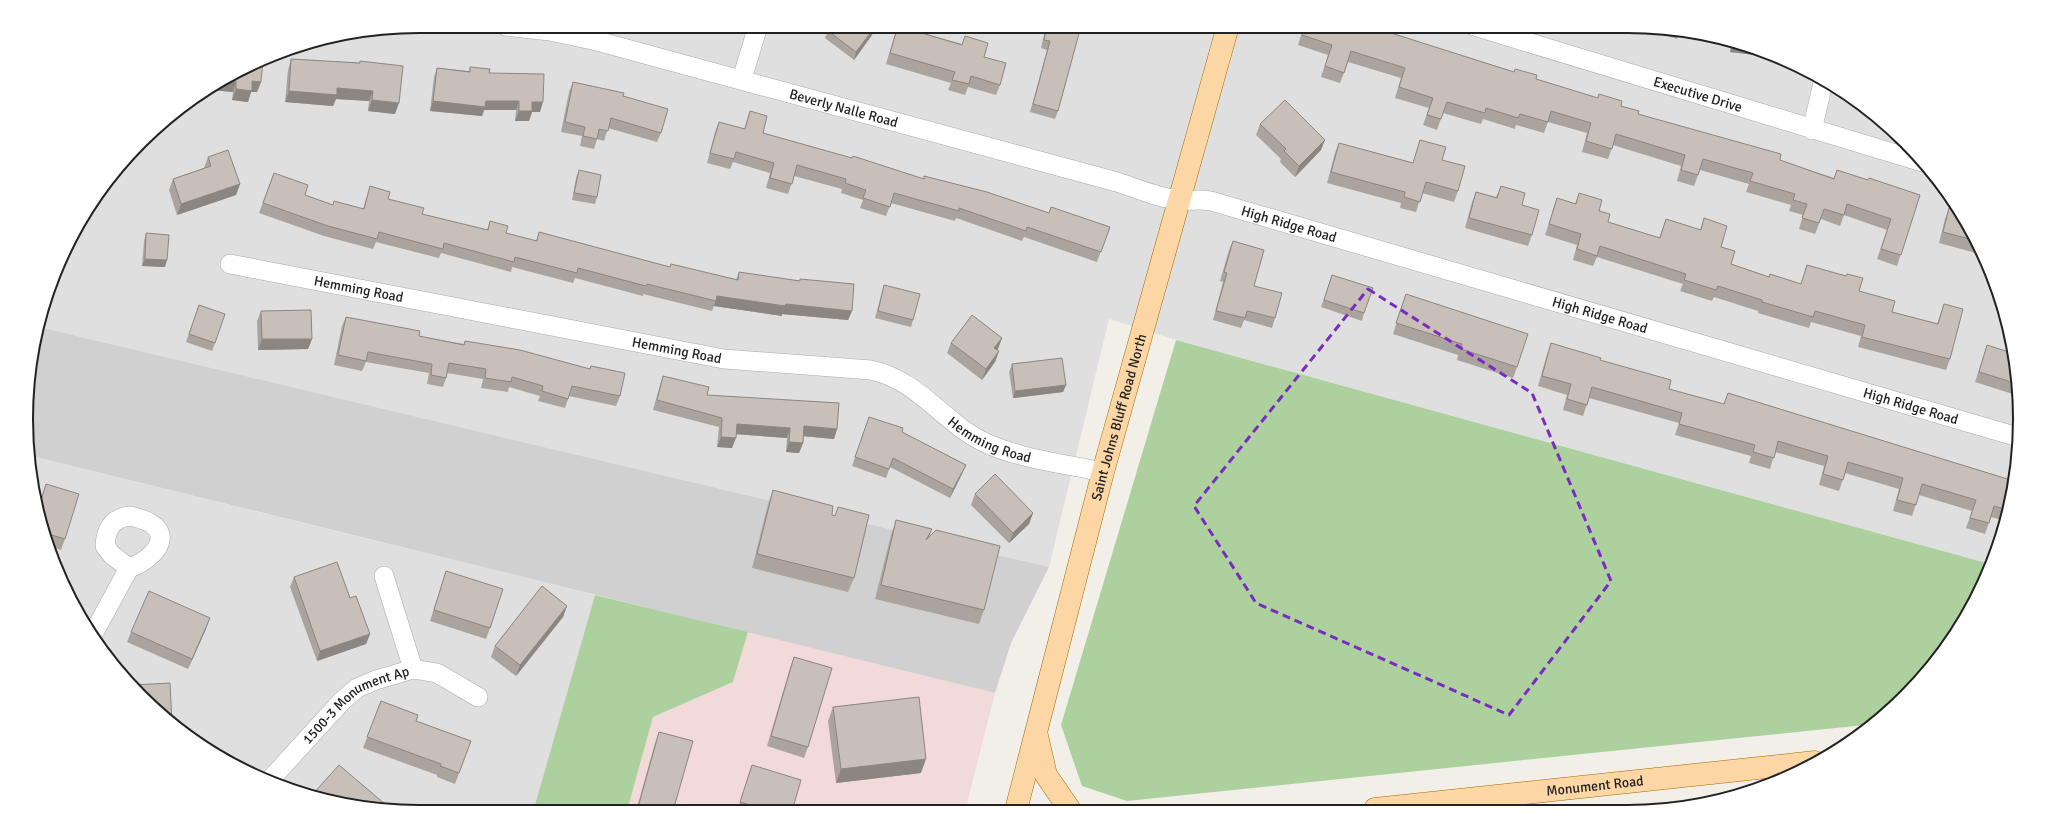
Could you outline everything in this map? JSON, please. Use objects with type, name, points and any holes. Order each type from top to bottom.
[{"type":"main road","name":"Saint Johns Bluff Road North","points":[[1017,805],[1103,472],[1181,200],[1226,33]]},
{"type":"main road","points":[[1036,734],[1046,775],[1067,805]]},
{"type":"main road","name":"Monument Road","points":[[1412,805],[1801,764]]},
{"type":"street","name":"Beverly Nalle Road","points":[[559,33],[597,41],[742,79],[1117,182],[1159,196],[1181,200]]},
{"type":"street","points":[[742,79],[756,33]]},
{"type":"street","name":"Executive Drive","points":[[1508,33],[1812,130],[1913,159]]},
{"type":"street","points":[[1812,130],[1822,86]]},
{"type":"street","name":"High Ridge Road","points":[[1181,200],[1200,199],[1211,201],[2012,435]]},
{"type":"street","name":"Hemming Road","points":[[230,264],[724,359],[871,370],[886,373],[912,387],[960,428],[988,444],[1014,452],[1103,472]]},
{"type":"street","points":[[96,629],[129,568]]},
{"type":"street","points":[[384,576],[413,669]]},
{"type":"street","name":"1500-3 Monument Ap","points":[[273,777],[341,702],[357,688],[376,680],[413,669],[437,673],[478,698]]},
{"type":"highlighted area","points":[[1368,289],[1532,393],[1611,581],[1509,715],[1256,603],[1194,506]]},
{"type":"shaded area","points":[[419,33],[1627,33],[1677,36],[1702,40],[1751,53],[1798,73],[1841,98],[1862,113],[1882,129],[1917,164],[1948,205],[1973,248],[1984,271],[2000,319],[2010,369],[2013,419],[2012,444],[2006,494],[1993,543],[1986,563],[1176,340],[1109,319],[1049,567],[44,328],[46,319],[62,271],[85,226],[98,205],[129,164],[164,129],[205,98],[248,73],[295,53],[344,40],[369,36]]},
{"type":"shaded area","points":[[44,328],[1049,567],[1011,643],[995,693],[35,457],[33,419],[34,394],[36,369]]},
{"type":"shaded area","points":[[35,457],[595,595],[535,805],[394,804],[344,798],[319,792],[271,776],[226,753],[205,740],[164,709],[129,674],[98,633],[73,590],[62,567],[46,519],[40,494]]},
{"type":"shaded area","points":[[748,632],[995,693],[967,805],[629,805],[653,717],[733,682]]},
{"type":"green space","points":[[1176,340],[1986,563],[1961,612],[1933,654],[1900,692],[1862,725],[1127,801],[1082,786],[1061,725]]},
{"type":"green space","points":[[595,595],[748,632],[733,682],[653,717],[629,805],[535,805]]},
{"type":"building","points":[[831,33],[870,33],[856,52]]},
{"type":"building","points":[[896,33],[922,33],[962,45],[965,36],[988,43],[984,57],[1006,63],[1000,85],[971,76],[969,84],[952,80],[955,72],[890,53]]},
{"type":"building","points":[[1046,33],[1079,33],[1058,111],[1033,104],[1050,41],[1044,40]]},
{"type":"building","points":[[1302,33],[1391,33],[1514,72],[1515,69],[1537,75],[1536,79],[1598,98],[1599,94],[1622,101],[1621,106],[1639,111],[1638,114],[1781,154],[1780,160],[1834,179],[1837,170],[1868,180],[1869,178],[1920,195],[1901,255],[1881,249],[1891,219],[1847,204],[1844,215],[1824,209],[1819,223],[1802,218],[1807,204],[1793,200],[1795,194],[1750,181],[1753,173],[1703,159],[1698,175],[1681,170],[1685,155],[1616,134],[1612,149],[1586,141],[1591,123],[1551,111],[1548,122],[1520,114],[1518,118],[1486,108],[1485,113],[1447,102],[1441,119],[1427,115],[1433,98],[1399,87],[1405,68],[1351,51],[1344,73],[1325,66],[1332,45],[1302,35]]},
{"type":"building","points":[[291,59],[360,63],[360,61],[403,66],[399,103],[372,100],[373,91],[337,88],[337,95],[289,91]]},
{"type":"building","points":[[262,66],[261,82],[252,81],[252,91],[236,89],[236,81],[234,81]]},
{"type":"building","points":[[470,67],[490,69],[489,73],[544,74],[543,102],[532,102],[532,111],[519,111],[519,101],[486,101],[485,107],[433,101],[437,68],[470,72]]},
{"type":"building","points":[[573,82],[624,93],[623,96],[668,109],[661,133],[611,118],[608,131],[599,129],[597,139],[583,136],[585,127],[565,122]]},
{"type":"building","points":[[1285,100],[1325,140],[1299,166],[1284,151],[1286,149],[1260,124]]},
{"type":"building","points":[[750,111],[767,116],[763,133],[852,158],[853,156],[924,179],[924,176],[987,192],[1049,213],[1051,207],[1110,227],[1101,252],[1027,227],[1026,231],[959,208],[959,211],[894,193],[890,207],[863,198],[866,190],[845,183],[846,179],[797,165],[792,184],[770,178],[774,163],[736,152],[734,159],[710,153],[719,122],[745,129]]},
{"type":"building","points":[[1420,140],[1446,147],[1442,160],[1465,166],[1458,191],[1426,182],[1420,202],[1404,197],[1405,192],[1331,172],[1339,143],[1413,163]]},
{"type":"building","points":[[228,150],[240,184],[181,204],[173,179],[211,166],[208,157]]},
{"type":"building","points":[[579,170],[601,175],[597,197],[574,193]]},
{"type":"building","points":[[274,173],[308,185],[305,195],[333,205],[334,201],[364,209],[370,186],[390,192],[388,199],[424,208],[422,214],[488,230],[490,221],[508,226],[506,233],[537,241],[539,232],[670,267],[671,264],[738,280],[739,272],[800,281],[800,279],[854,284],[852,311],[786,304],[785,306],[717,296],[716,301],[647,284],[646,286],[578,268],[577,273],[515,257],[514,262],[444,243],[443,249],[379,232],[377,239],[328,226],[263,203]]},
{"type":"building","points":[[1501,186],[1525,193],[1522,205],[1539,210],[1532,235],[1469,218],[1476,192],[1497,198]]},
{"type":"building","points":[[1579,193],[1602,200],[1599,211],[1610,214],[1608,222],[1660,238],[1666,219],[1701,230],[1704,218],[1727,226],[1721,247],[1735,251],[1731,264],[1769,277],[1770,274],[1801,284],[1807,265],[1846,276],[1847,274],[1863,278],[1859,291],[1895,301],[1892,312],[1938,324],[1944,304],[1963,309],[1950,359],[1862,337],[1865,325],[1815,311],[1813,317],[1762,302],[1762,300],[1718,286],[1716,290],[1684,280],[1686,274],[1600,246],[1597,256],[1577,249],[1581,234],[1549,224],[1557,198],[1576,204]]},
{"type":"building","points":[[1950,208],[1968,239],[1943,232]]},
{"type":"building","points":[[146,233],[169,235],[167,260],[145,259]]},
{"type":"building","points":[[1233,241],[1264,250],[1254,286],[1282,293],[1275,318],[1247,311],[1245,318],[1216,311],[1227,273],[1224,272]]},
{"type":"building","points":[[1332,275],[1373,288],[1364,313],[1324,300]]},
{"type":"building","points":[[884,285],[920,294],[913,320],[878,311]]},
{"type":"building","points":[[1406,294],[1528,334],[1517,367],[1461,349],[1462,344],[1396,323]]},
{"type":"building","points":[[199,305],[225,314],[215,343],[189,334]]},
{"type":"building","points":[[311,310],[312,339],[262,339],[261,311]]},
{"type":"building","points":[[972,315],[1002,338],[994,348],[999,351],[986,369],[951,343]]},
{"type":"building","points":[[346,317],[420,331],[419,336],[464,345],[465,341],[520,350],[590,369],[591,366],[625,373],[620,396],[572,386],[568,399],[542,391],[543,386],[512,377],[511,382],[485,378],[486,369],[449,363],[446,378],[431,375],[432,364],[368,352],[366,361],[338,355]]},
{"type":"building","points":[[1551,343],[1601,358],[1600,360],[1671,380],[1669,389],[1724,404],[1728,393],[2008,479],[2002,509],[1994,506],[1989,523],[1970,518],[1976,500],[1922,484],[1916,505],[1897,500],[1903,478],[1848,462],[1843,480],[1823,474],[1828,456],[1778,441],[1774,458],[1753,452],[1755,445],[1679,424],[1682,413],[1592,387],[1587,405],[1567,399],[1571,384],[1542,376]]},
{"type":"building","points":[[1987,345],[2007,351],[2011,382],[1979,372]]},
{"type":"building","points":[[1062,358],[1066,385],[1015,391],[1012,364]]},
{"type":"building","points":[[663,376],[709,387],[707,395],[839,403],[837,429],[804,426],[803,443],[789,442],[790,428],[737,424],[736,438],[721,437],[722,418],[657,400]]},
{"type":"building","points":[[869,417],[903,428],[902,432],[966,465],[953,489],[893,458],[889,469],[855,457]]},
{"type":"building","points":[[995,474],[1033,513],[1013,533],[975,494]]},
{"type":"building","points":[[46,484],[79,494],[65,539],[51,535],[41,499]]},
{"type":"building","points":[[773,490],[833,506],[832,515],[835,516],[838,507],[869,515],[854,578],[757,554]]},
{"type":"building","points":[[896,520],[932,529],[926,540],[936,530],[1000,546],[984,610],[881,585]]},
{"type":"building","points":[[337,562],[350,598],[356,596],[370,634],[320,651],[294,577]]},
{"type":"building","points":[[446,571],[503,589],[490,628],[434,610]]},
{"type":"building","points":[[542,586],[567,606],[520,665],[495,646]]},
{"type":"building","points":[[149,591],[210,618],[192,659],[131,632]]},
{"type":"building","points":[[794,657],[832,668],[808,747],[771,736]]},
{"type":"building","points":[[170,683],[172,715],[164,709],[139,685]]},
{"type":"building","points":[[919,697],[926,759],[841,769],[833,707]]},
{"type":"building","points":[[381,701],[418,715],[416,721],[471,741],[459,773],[440,766],[441,764],[367,737]]},
{"type":"building","points":[[659,732],[693,741],[675,805],[639,805]]},
{"type":"building","points":[[339,765],[384,803],[344,798],[316,791]]},
{"type":"building","points":[[752,765],[801,780],[794,805],[750,805],[740,802]]}]
